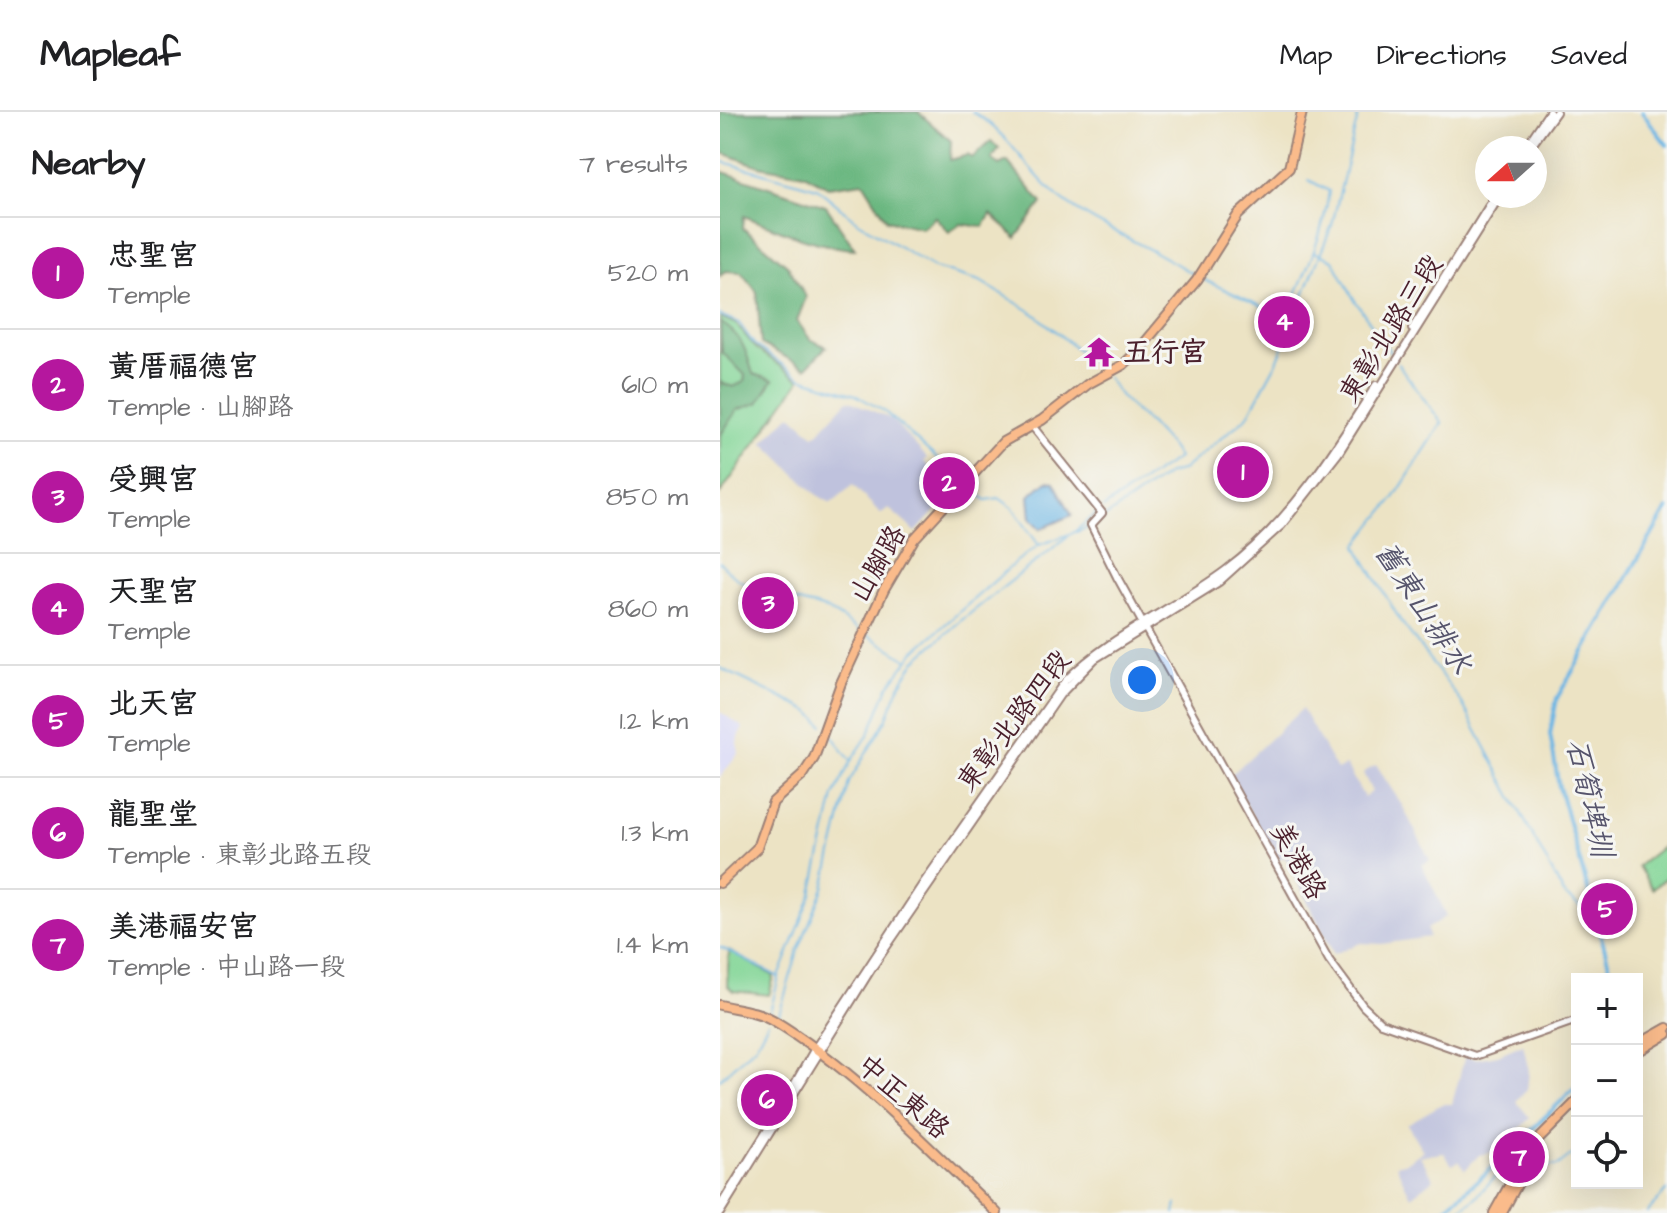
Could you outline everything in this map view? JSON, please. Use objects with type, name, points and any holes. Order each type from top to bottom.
[{"type":"main road","name":"山腳路","points":[[720,883],[757,848],[773,802],[806,771],[884,590],[914,539],[1003,442],[1033,427],[1088,384],[1107,375],[1137,352],[1199,277],[1239,213],[1289,168],[1302,112]]},
{"type":"main road","name":"中正東路","points":[[720,1005],[769,1018],[815,1052],[875,1098],[997,1213]]},
{"type":"main road","points":[[1643,1042],[1667,1028]]},
{"type":"main road","points":[[1643,1048],[1667,1034]]},
{"type":"main road","points":[[1502,1213],[1523,1165],[1571,1108]]},
{"type":"main road","points":[[1494,1213],[1538,1145],[1571,1114]]},
{"type":"street","points":[[1534,136],[1549,112]]},
{"type":"street","points":[[1537,136],[1556,112]]},
{"type":"street","name":"東彰北路三段","points":[[1314,483],[1490,208]]},
{"type":"street","name":"美港路","points":[[1033,427],[1102,513],[1091,526],[1144,628],[1326,957],[1373,1018],[1475,1056],[1571,1022]]},
{"type":"street","name":"東彰北路四段","points":[[815,1052],[999,778],[1077,675],[1095,659],[1241,564],[1314,483]]},
{"type":"street","points":[[720,1206],[815,1052]]},
{"type":"street","points":[[720,1213],[815,1052]]},
{"type":"shaded area","points":[[848,400],[891,419],[927,458],[924,461],[952,492],[916,532],[888,508],[881,514],[853,485],[831,503],[817,495],[763,442],[791,414],[815,436]]},
{"type":"shaded area","points":[[1302,709],[1337,770],[1346,765],[1364,797],[1372,792],[1363,773],[1376,765],[1402,805],[1430,860],[1422,865],[1447,916],[1427,929],[1429,937],[1382,944],[1361,943],[1334,954],[1285,857],[1277,860],[1230,776]]},
{"type":"shaded area","points":[[720,712],[743,727],[737,743],[739,753],[720,777]]},
{"type":"shaded area","points":[[1523,1044],[1529,1071],[1527,1090],[1516,1101],[1530,1118],[1498,1151],[1479,1155],[1465,1170],[1459,1161],[1452,1165],[1444,1153],[1420,1156],[1434,1179],[1411,1197],[1396,1165],[1407,1162],[1423,1151],[1407,1124],[1442,1104],[1452,1104],[1465,1056],[1475,1059],[1498,1055]]},
{"type":"green space","points":[[720,112],[918,112],[951,141],[950,160],[968,155],[972,158],[991,141],[999,149],[992,159],[999,165],[1007,161],[1042,203],[1016,238],[991,214],[983,227],[961,224],[949,232],[935,217],[922,228],[887,220],[863,182],[828,187],[804,174],[759,166],[720,152]]},
{"type":"green space","points":[[720,171],[826,206],[855,249],[812,241],[744,216],[743,228],[788,266],[806,297],[797,321],[810,339],[826,347],[806,368],[761,344],[757,292],[741,272],[725,271],[720,276]]},
{"type":"green space","points":[[720,317],[736,324],[756,348],[800,380],[720,494]]},
{"type":"green space","points":[[720,322],[742,344],[753,374],[773,380],[758,403],[737,410],[720,436],[720,382],[733,387],[744,382],[745,375],[722,352]]},
{"type":"green space","points":[[1667,843],[1667,877],[1652,889],[1638,866]]},
{"type":"green space","points":[[729,951],[774,976],[769,995],[733,991],[727,985]]},
{"type":"water","points":[[1047,481],[1054,482],[1072,515],[1041,529],[1031,518],[1029,496]]},
{"type":"waterway","points":[[972,112],[996,130],[1060,198],[1194,275]]},
{"type":"waterway","points":[[1098,522],[1168,474],[1181,471],[1247,417],[1277,362],[1332,225],[1359,112]]},
{"type":"waterway","points":[[1642,112],[1667,145]]},
{"type":"waterway","points":[[720,161],[817,188],[858,222],[935,268],[980,281],[1035,314],[1105,373]]},
{"type":"waterway","points":[[1200,278],[1280,315],[1288,311],[1313,252],[1327,207],[1329,191],[1309,180]]},
{"type":"waterway","name":"舊東山排水","points":[[1314,252],[1333,260],[1354,299],[1395,359]]},
{"type":"waterway","points":[[720,315],[739,323],[754,344],[801,378],[856,395],[884,411],[963,482]]},
{"type":"waterway","name":"舊東山排水","points":[[1398,364],[1442,423],[1394,498],[1357,545],[1400,620],[1462,703],[1565,896],[1596,919]]},
{"type":"waterway","points":[[1103,508],[1178,458],[1162,436],[1124,399],[1108,378]]},
{"type":"waterway","points":[[968,486],[986,500],[999,498],[1013,508],[1038,544]]},
{"type":"waterway","name":"石筍埤圳","points":[[1611,973],[1559,787],[1550,734],[1557,698],[1667,509]]},
{"type":"waterway","points":[[769,1016],[779,977],[812,894],[834,796],[851,761],[869,734],[888,687],[915,651],[1017,561],[1039,545],[1073,533],[1098,512]]},
{"type":"waterway","points":[[1076,532],[1089,527]]},
{"type":"waterway","points":[[778,1018],[799,948],[824,888],[849,782],[886,720],[899,687],[915,661],[1067,537]]},
{"type":"waterway","points":[[720,562],[730,573],[754,588],[827,610],[860,631]]},
{"type":"waterway","points":[[866,634],[907,659]]},
{"type":"waterway","points":[[720,668],[809,711],[823,725]]},
{"type":"waterway","points":[[828,730],[850,760]]},
{"type":"waterway","points":[[720,947],[779,977]]},
{"type":"waterway","points":[[720,1079],[756,1045],[768,1022]]},
{"type":"waterway","name":"石筍埤圳","points":[[1440,1213],[1571,1092]]},
{"type":"waterway","points":[[1532,1166],[1558,1166],[1571,1156]]},
{"type":"waterway","points":[[1455,1213],[1474,1199],[1511,1160],[1518,1162]]},
{"type":"waterway","points":[[1647,1213],[1667,1190]]},
{"type":"waterway","points":[[1175,1213],[1177,1204]]},
{"type":"place","name":"天聖宮","points":[[1284,322]]},
{"type":"place","name":"五行宮","points":[[1099,352]]},
{"type":"place","name":"忠聖宮","points":[[1243,472]]},
{"type":"place","name":"黃厝福德宮","points":[[949,483]]},
{"type":"place","name":"受興宮","points":[[768,603]]},
{"type":"place","name":"北天宮","points":[[1607,909]]},
{"type":"place","name":"龍聖堂","points":[[767,1100]]},
{"type":"place","name":"美港福安宮","points":[[1519,1157]]}]
